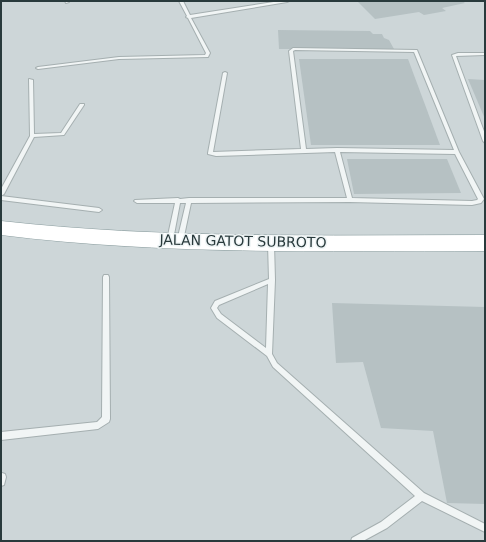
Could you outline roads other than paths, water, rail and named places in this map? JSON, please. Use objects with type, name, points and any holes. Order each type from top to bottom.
[{"type":"highway","name":"JALAN GATOT SUBROTO","points":[[1,228],[103,238],[175,241],[271,243],[485,243]]},
{"type":"lane","points":[[38,68],[119,58],[207,56],[208,53],[181,1]]},
{"type":"lane","points":[[188,17],[287,1]]},
{"type":"lane","points":[[137,201],[350,200],[472,203],[479,202],[481,199],[457,152],[417,52],[294,49],[290,52],[304,151]]},
{"type":"lane","points":[[485,54],[458,54],[454,56],[485,141]]},
{"type":"lane","points":[[225,73],[210,152],[216,154],[336,150],[457,152]]},
{"type":"lane","points":[[1,194],[32,136],[31,80]]},
{"type":"lane","points":[[32,136],[62,134],[82,105]]},
{"type":"lane","points":[[336,150],[350,200]]},
{"type":"lane","points":[[1,198],[99,210]]},
{"type":"lane","points":[[175,241],[178,200]]},
{"type":"lane","points":[[175,241],[189,200]]},
{"type":"lane","points":[[269,354],[272,280],[271,243]]},
{"type":"lane","points":[[1,436],[98,425],[106,419],[106,278]]},
{"type":"lane","points":[[272,280],[217,304],[214,308],[219,316],[269,354],[275,365],[422,496],[485,528]]},
{"type":"lane","points":[[355,541],[384,525],[422,496]]}]
